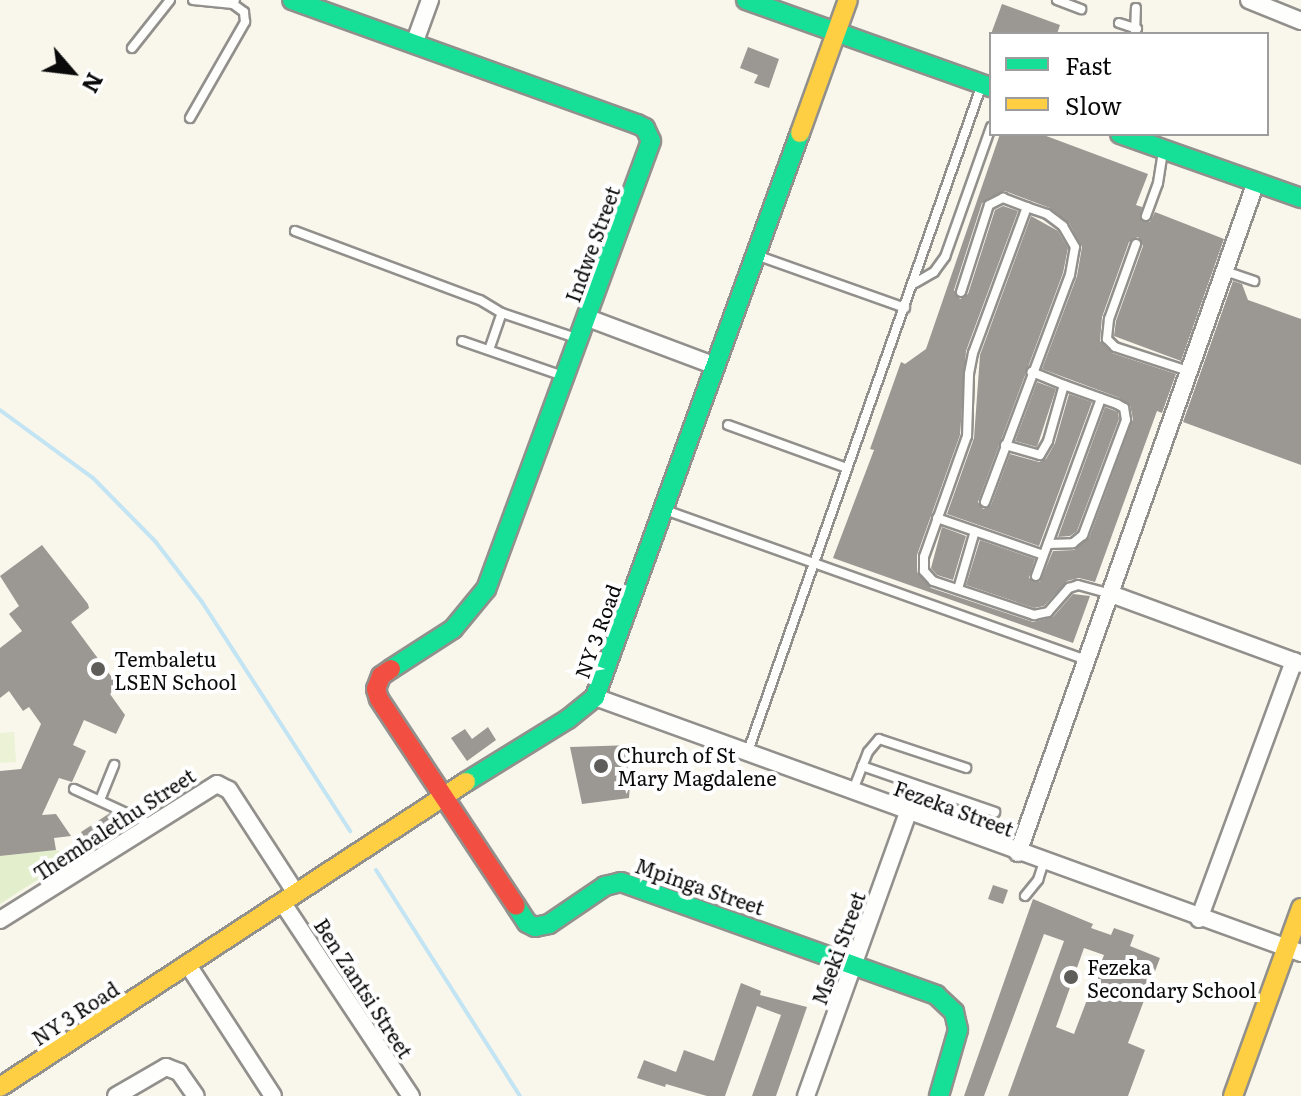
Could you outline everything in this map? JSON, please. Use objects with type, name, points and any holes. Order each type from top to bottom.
[{"type":"street","name":"Indwe Street","points":[[292,0],[637,124],[649,134],[650,148],[486,589],[453,629],[385,672],[376,684]]},
{"type":"street","points":[[414,44],[430,0]]},
{"type":"street","name":"NY 3 Road","points":[[0,1087],[443,796],[568,719],[595,697],[848,0]]},
{"type":"street","points":[[1249,0],[1301,21]]},
{"type":"street","points":[[754,3],[986,86]]},
{"type":"street","points":[[1126,136],[1301,198]]},
{"type":"street","points":[[1018,853],[1256,182]]},
{"type":"street","points":[[588,318],[716,366]]},
{"type":"street","points":[[1111,594],[1297,663],[1199,919]]},
{"type":"street","name":"Mpinga Street","points":[[376,684],[379,699],[531,926],[549,924],[605,886],[621,882],[936,995],[954,1012],[958,1041],[939,1096]]},
{"type":"street","name":"Fezeka Street","points":[[595,697],[747,755],[1294,951]]},
{"type":"street","name":"Thembalethu Street","points":[[0,920],[207,787],[223,786],[289,898]]},
{"type":"street","name":"Mseki Street","points":[[806,1096],[908,813]]},
{"type":"street","name":"Ben Zantsi Street","points":[[289,898],[411,1096]]},
{"type":"street","points":[[1233,1096],[1294,951],[1301,908]]},
{"type":"street","points":[[188,965],[273,1096]]},
{"type":"street","points":[[121,1095],[166,1067],[179,1072],[196,1096]]},
{"type":"lane","points":[[132,48],[170,0]]},
{"type":"lane","points":[[190,118],[245,22],[244,12],[234,2],[193,0]]},
{"type":"lane","points":[[1057,0],[1081,9]]},
{"type":"lane","points":[[1119,23],[1136,32],[1136,8]]},
{"type":"lane","points":[[747,755],[813,563],[986,86]]},
{"type":"lane","points":[[914,284],[934,272],[945,257],[989,133]]},
{"type":"lane","points":[[1146,216],[1158,183],[1163,149]]},
{"type":"lane","points":[[961,292],[989,205],[1003,198],[1047,214],[1063,226],[1075,247],[1070,275],[1031,372],[985,502]]},
{"type":"lane","points":[[1027,207],[973,353],[969,374],[967,436],[922,566],[933,581],[1034,615],[1048,612],[1069,588],[1078,585],[1111,594]]},
{"type":"lane","points":[[295,231],[480,300],[502,313],[580,340]]},
{"type":"lane","points":[[1136,244],[1109,319],[1107,339],[1115,347],[1189,372]]},
{"type":"lane","points":[[756,255],[905,308]]},
{"type":"lane","points":[[1225,271],[1254,281]]},
{"type":"lane","points":[[489,350],[502,313]]},
{"type":"lane","points":[[462,341],[566,377]]},
{"type":"lane","points":[[1031,372],[1124,408],[1126,420],[1095,508],[1078,540],[1063,545],[1048,544]]},
{"type":"lane","points":[[1005,445],[1036,455],[1044,451],[1064,385]]},
{"type":"lane","points":[[1036,576],[1101,398]]},
{"type":"lane","points":[[728,425],[847,468]]},
{"type":"lane","points":[[665,509],[1087,660]]},
{"type":"lane","points":[[937,518],[1043,555]]},
{"type":"lane","points":[[958,589],[975,531]]},
{"type":"lane","points":[[852,792],[871,745],[879,739],[966,768]]},
{"type":"lane","points":[[100,800],[114,765]]},
{"type":"lane","points":[[862,766],[995,812]]},
{"type":"lane","points":[[74,789],[150,824]]},
{"type":"lane","points":[[1025,896],[1038,880],[1044,862]]},
{"type":"green space","points":[[14,732],[16,762],[0,763],[0,733]]},
{"type":"green space","points":[[56,850],[73,857],[0,904],[0,856]]},
{"type":"building","points":[[1002,4],[1060,25],[1058,32],[992,32]]},
{"type":"building","points":[[748,47],[779,59],[769,88],[754,83],[758,75],[740,68]]},
{"type":"building","points":[[999,136],[1046,136],[1148,174],[1136,205],[1142,207],[1141,221],[1150,222],[1155,212],[1224,239],[1181,361],[1114,336],[1116,321],[1143,246],[1138,237],[1129,242],[1102,317],[1100,341],[1112,353],[1176,374],[1162,413],[1157,411],[1095,582],[1079,578],[1067,581],[1044,606],[1034,608],[966,585],[980,540],[1035,559],[1029,578],[1040,582],[1053,551],[1074,550],[1089,538],[1133,419],[1130,405],[1120,398],[1042,369],[1077,276],[1082,247],[1069,223],[1050,208],[1005,191],[982,203],[954,290],[960,299],[968,294],[995,210],[1003,206],[1018,211],[966,351],[960,435],[917,555],[917,572],[931,588],[1033,622],[1053,617],[1073,594],[1090,596],[1073,643],[833,558],[874,450],[870,449],[901,362],[905,364],[926,349]]},
{"type":"building","points":[[1031,216],[1058,231],[1068,248],[1063,273],[978,502],[983,509],[991,505],[1010,454],[1039,462],[1046,459],[1055,443],[1069,394],[1092,402],[1039,546],[947,514],[974,438],[980,355]]},
{"type":"building","points":[[1233,281],[1242,284],[1248,300],[1301,319],[1301,465],[1183,422]]},
{"type":"building","points":[[1037,382],[1056,389],[1037,447],[1015,441]]},
{"type":"building","points":[[1105,407],[1118,412],[1119,419],[1077,531],[1070,536],[1058,537]]},
{"type":"building","points":[[942,527],[966,536],[953,580],[937,575],[931,568]]},
{"type":"building","points":[[42,545],[88,604],[89,608],[71,622],[119,687],[110,694],[125,715],[116,734],[84,720],[73,745],[86,751],[72,782],[59,778],[42,815],[56,814],[71,836],[54,838],[56,850],[0,856],[0,771],[21,769],[41,724],[29,707],[23,711],[9,691],[0,698],[0,648],[22,631],[9,614],[19,606],[0,576]]},
{"type":"building","points":[[488,727],[496,740],[467,761],[451,738],[465,729],[472,739]]},
{"type":"building","points":[[633,745],[629,798],[582,804],[570,747]]},
{"type":"building","points":[[110,813],[123,824],[90,846],[81,832]]},
{"type":"building","points":[[993,885],[1008,890],[1003,904],[988,899]]},
{"type":"building","points":[[1033,899],[1093,924],[1091,928],[1111,935],[1114,928],[1134,935],[1130,946],[1160,958],[1128,1043],[1145,1050],[1128,1096],[1008,1096],[1064,941],[1044,934],[984,1096],[964,1096]],"holes":[[[1084,948],[1104,955],[1074,1034],[1056,1027]]]},
{"type":"building","points":[[741,983],[761,991],[760,995],[807,1007],[776,1096],[752,1096],[781,1015],[757,1006],[725,1096],[707,1096],[637,1078],[644,1060],[676,1072],[684,1050],[714,1061]]},
{"type":"waterway","points":[[0,410],[93,478],[155,541],[202,602],[350,831]]},
{"type":"waterway","points":[[376,870],[520,1096]]},
{"type":"traffic: fast","points":[[292,0],[637,124],[645,128],[651,141],[486,589],[453,629],[391,669]]},
{"type":"traffic: fast","points":[[746,0],[989,86]]},
{"type":"traffic: fast","points":[[466,782],[568,719],[595,697],[800,133]]},
{"type":"traffic: fast","points":[[1126,136],[1301,198]]},
{"type":"traffic: fast","points":[[516,906],[527,923],[535,927],[549,924],[605,886],[621,882],[936,995],[954,1012],[958,1030],[939,1096]]},
{"type":"traffic: slow","points":[[800,133],[848,0]]},
{"type":"traffic: slow","points":[[0,1087],[466,782]]},
{"type":"traffic: slow","points":[[1233,1096],[1301,908]]},
{"type":"traffic: jam","points":[[391,669],[381,676],[376,689],[379,699],[516,906]]},
{"type":"place","name":"Tembaletu LSEN School","points":[[98,669]]},
{"type":"place","name":"Church of St Mary Magdalene","points":[[601,766]]},
{"type":"place","name":"Fezeka Secondary School","points":[[1071,977]]}]
